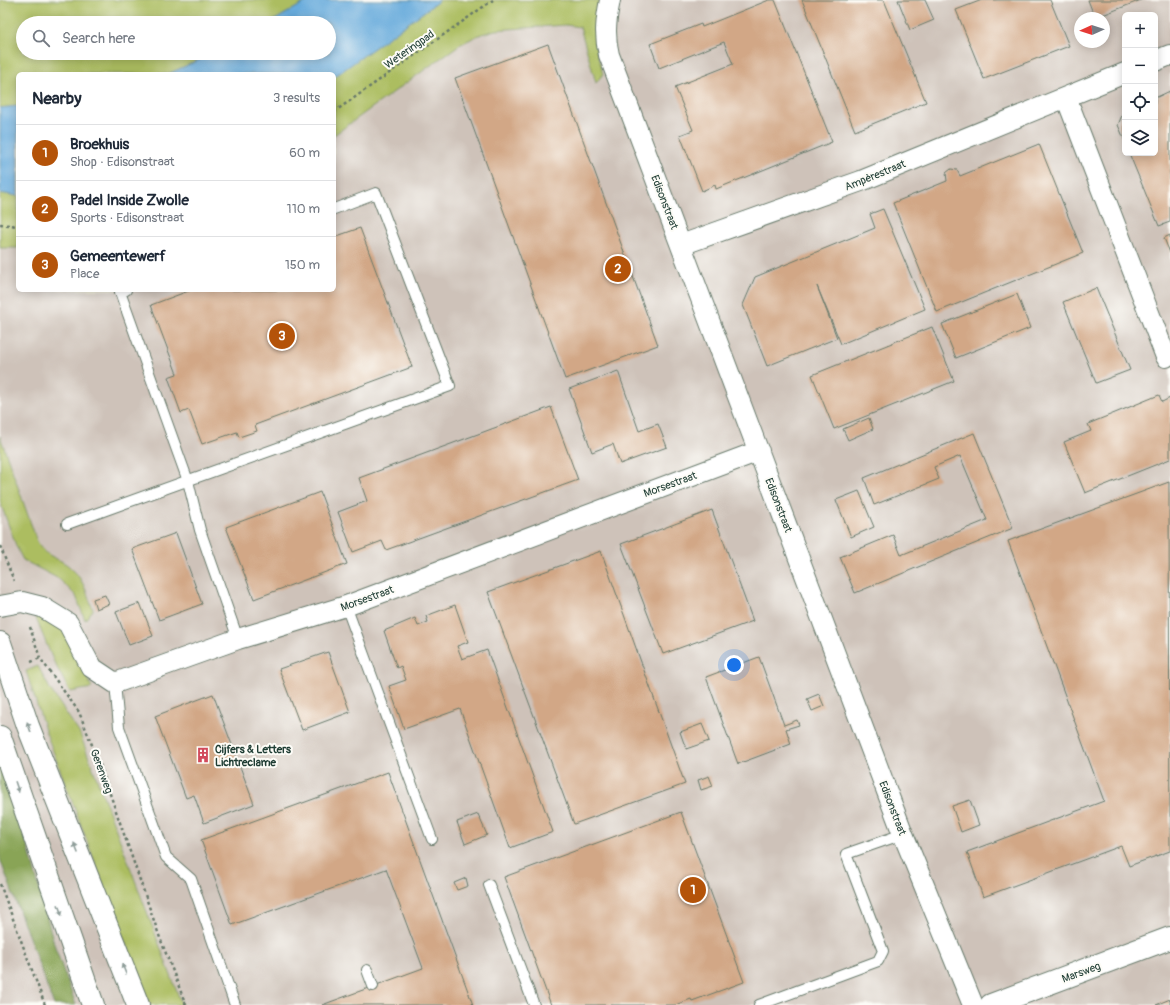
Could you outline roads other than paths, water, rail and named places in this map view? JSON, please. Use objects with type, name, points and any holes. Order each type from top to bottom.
[{"type":"main road","points":[[0,643],[28,726],[138,1005]]},
{"type":"main road","points":[[0,737],[93,1005]]},
{"type":"main road","name":"Marsweg","points":[[991,1005],[1170,938]]},
{"type":"street","name":"Edisonstraat","points":[[610,0],[605,23],[605,39],[609,55],[903,834],[973,1005]]},
{"type":"street","points":[[1158,61],[1170,56]]},
{"type":"street","name":"Ampèrestraat","points":[[682,246],[861,182],[1122,74]]},
{"type":"street","points":[[1066,97],[1166,357]]},
{"type":"street","name":"Morsestraat","points":[[115,683],[238,639],[346,606],[759,451]]},
{"type":"street","points":[[0,606],[22,602],[42,607],[68,623],[91,667],[115,683]]},
{"type":"lane","points":[[67,524],[450,386],[376,193],[336,208]]},
{"type":"lane","points":[[120,292],[188,481],[200,530],[238,639]]},
{"type":"lane","points":[[346,606],[432,839]]},
{"type":"lane","points":[[115,683],[119,727],[166,857],[191,879],[235,1005]]},
{"type":"lane","points":[[759,1005],[878,961],[883,951],[846,854],[903,834]]},
{"type":"lane","points":[[489,886],[534,1005]]},
{"type":"lane","points":[[366,970],[373,986]]},
{"type":"water","points":[[309,0],[440,0],[336,76],[336,72],[172,72],[199,60],[336,60],[336,16],[282,16]]},
{"type":"water","points":[[16,106],[16,196],[0,193],[0,108]]},
{"type":"place","name":"Padel Inside Zwolle","points":[[618,269]]},
{"type":"place","name":"Gemeentewerf","points":[[282,336]]},
{"type":"place","name":"Cijfers & Letters Lichtreclame","points":[[203,755]]},
{"type":"place","name":"Broekhuis","points":[[693,890]]}]
